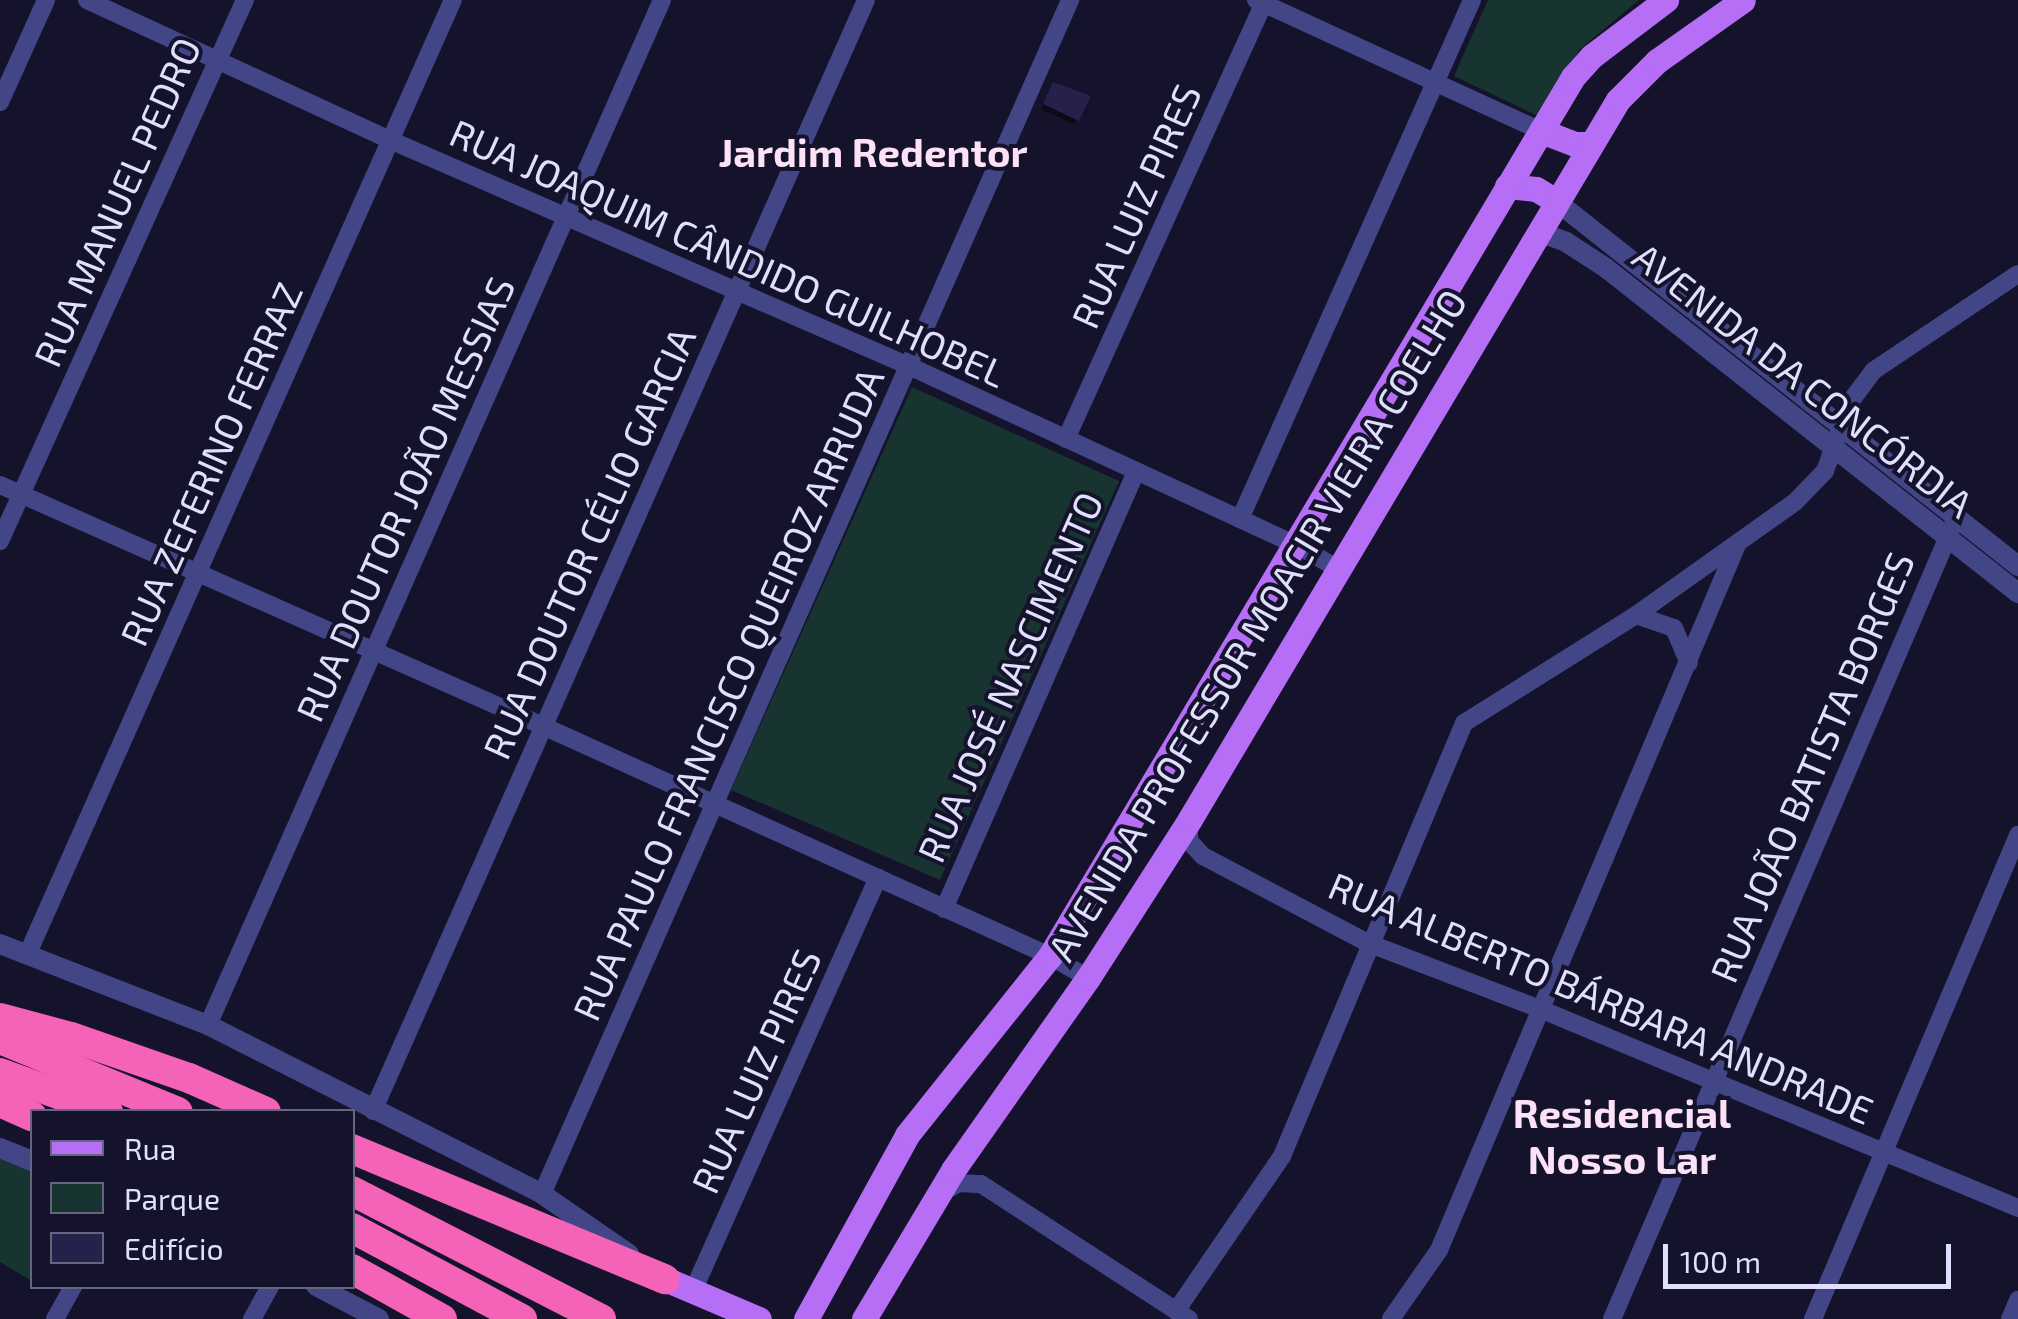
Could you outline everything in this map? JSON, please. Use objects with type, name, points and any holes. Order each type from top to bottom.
[{"type":"highway","points":[[0,1018],[172,1072],[259,1109]]},
{"type":"highway","points":[[0,1039],[171,1109]]},
{"type":"highway","points":[[0,1073],[100,1109]]},
{"type":"highway","points":[[0,1102],[30,1115]]},
{"type":"highway","points":[[355,1150],[679,1285]]},
{"type":"highway","points":[[355,1193],[601,1319]]},
{"type":"highway","points":[[355,1230],[522,1319]]},
{"type":"highway","points":[[355,1271],[442,1319]]},
{"type":"main road","name":"AVENIDA PROFESSOR MOACIR VIEIRA COELHO","points":[[806,1319],[907,1135],[1050,956],[1541,131],[1592,56],[1666,0]]},
{"type":"main road","name":"AVENIDA PROFESSOR MOACIR VIEIRA COELHO","points":[[864,1319],[938,1194],[1088,978],[1190,819],[1589,144],[1634,80],[1743,0]]},
{"type":"main road","points":[[1541,131],[1575,144],[1589,144]]},
{"type":"main road","points":[[1507,186],[1536,188],[1556,201]]},
{"type":"main road","points":[[679,1285],[759,1319]]},
{"type":"street","points":[[0,102],[46,0]]},
{"type":"street","name":"RUA JOAQUIM CÂNDIDO GUILHOBEL","points":[[87,0],[390,140],[908,366],[1297,545],[1340,570]]},
{"type":"street","name":"RUA MANUEL PEDRO","points":[[0,541],[244,0]]},
{"type":"street","name":"RUA ZEFERINO FERRAZ","points":[[28,954],[453,0]]},
{"type":"street","name":"RUA DOUTOR JOÃO MESSIAS","points":[[208,1025],[662,0]]},
{"type":"street","name":"RUA DOUTOR CÉLIO GARCIA","points":[[373,1112],[866,0]]},
{"type":"street","name":"RUA PAULO FRANCISCO QUEIROZ ARRUDA","points":[[542,1194],[1070,0]]},
{"type":"street","points":[[1240,519],[1472,0]]},
{"type":"street","points":[[1261,1],[1541,131]]},
{"type":"street","name":"RUA LUIZ PIRES","points":[[1066,439],[1261,1]]},
{"type":"street","name":"AVENIDA DA CONCÓRDIA","points":[[1556,201],[2018,566]]},
{"type":"street","name":"AVENIDA DA CONCÓRDIA","points":[[1539,232],[1566,242],[1606,268],[2018,593]]},
{"type":"street","points":[[938,1194],[958,1183],[981,1184],[1182,1315],[1282,1156],[1368,943],[1464,723],[1636,615],[1813,486],[1836,449],[1850,402],[1872,370],[2018,274]]},
{"type":"street","name":"RUA JOSÉ NASCIMENTO","points":[[944,909],[1136,470]]},
{"type":"street","points":[[0,485],[544,726],[1050,956],[1088,978]]},
{"type":"street","name":"RUA JOÃO BATISTA BORGES","points":[[1612,1319],[1956,518]]},
{"type":"street","points":[[1391,1319],[1439,1250],[1738,543]]},
{"type":"street","points":[[1636,615],[1674,628],[1689,664]]},
{"type":"street","name":"RUA ALBERTO BÁRBARA ANDRADE","points":[[1190,819],[1188,840],[1203,856],[1368,943],[1540,1009],[2018,1208]]},
{"type":"street","points":[[1813,1319],[2018,835]]},
{"type":"street","name":"RUA LUIZ PIRES","points":[[679,1285],[878,878]]},
{"type":"street","points":[[0,944],[208,1025],[373,1112],[542,1194],[679,1285]]},
{"type":"street","points":[[0,1148],[30,1160]]},
{"type":"street","points":[[54,1319],[70,1289]]},
{"type":"street","points":[[252,1319],[268,1289]]},
{"type":"street","points":[[322,1289],[379,1319]]},
{"type":"street","points":[[2010,1319],[2018,1300]]},
{"type":"green space","points":[[1488,0],[1639,0],[1580,49],[1536,115],[1454,76]]},
{"type":"green space","points":[[912,387],[1119,481],[940,880],[731,790]]},
{"type":"green space","points":[[0,1158],[30,1169],[30,1280],[0,1262]]},
{"type":"building","points":[[1053,82],[1091,96],[1079,121],[1043,104]]},
{"type":"district","name":"Jardim Redentor","points":[[873,151]]},
{"type":"district","name":"Residencial Nosso Lar","points":[[1622,1135]]}]
